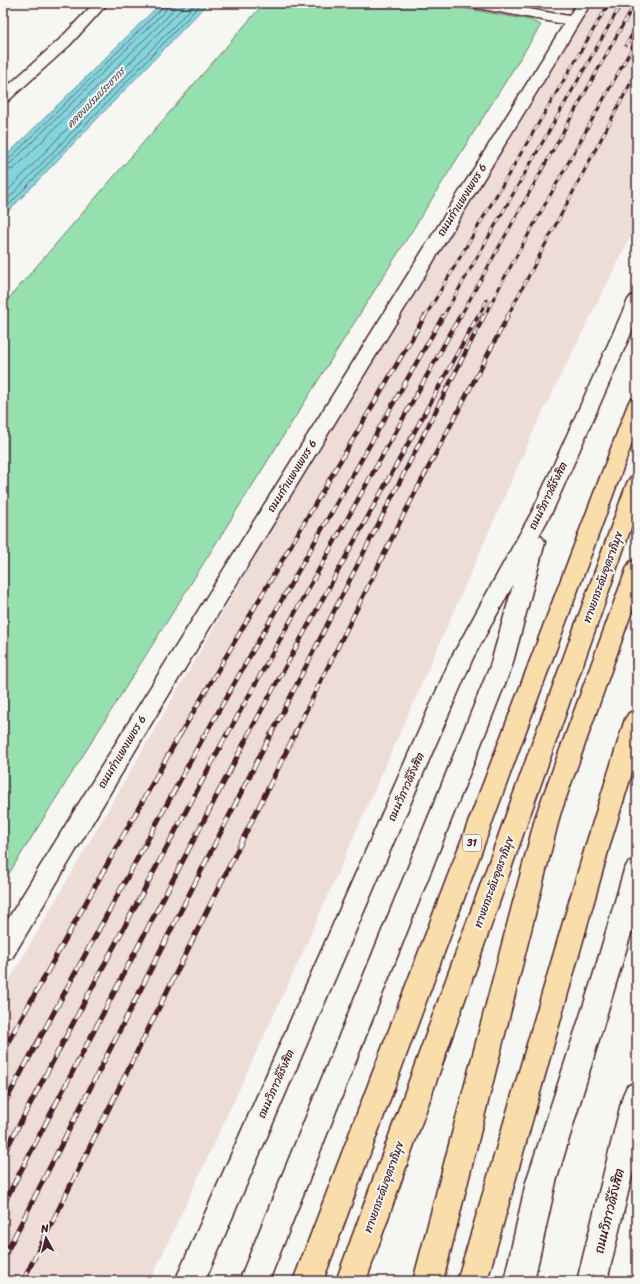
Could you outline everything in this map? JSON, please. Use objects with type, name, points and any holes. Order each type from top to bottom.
[{"type":"highway","name":"31","points":[[308,1281],[637,404]]},
{"type":"highway","name":"ทางยกระดับอุตราภิมุข","points":[[351,1281],[637,482]]},
{"type":"highway","points":[[428,1281],[548,815],[637,567]]},
{"type":"highway","points":[[472,1281],[599,841],[637,719]]},
{"type":"main road","points":[[3,98],[65,42],[102,3]]},
{"type":"main road","points":[[472,3],[579,12]]},
{"type":"main road","points":[[529,3],[579,12]]},
{"type":"main road","name":"ถนนกำแพงเพชร 6","points":[[3,950],[146,713],[579,12]]},
{"type":"main road","points":[[10,76],[25,77]]},
{"type":"main road","name":"ถนนวิภาวดีรังสิต","points":[[190,1281],[462,658],[544,508],[637,300]]},
{"type":"main road","points":[[254,1281],[501,666],[544,508]]},
{"type":"main road","points":[[519,1281],[541,1182],[606,976],[637,870]]},
{"type":"main road","name":"ถนนวิภาวดีรังสิต","points":[[592,1281],[637,1095]]},
{"type":"shaded area","points":[[576,3],[637,3],[637,224],[538,421],[297,965],[150,1281],[3,1281],[3,991]]},
{"type":"green space","points":[[264,3],[434,3],[530,20],[541,25],[3,883],[3,305]]},
{"type":"water","name":"คลองเปรมประชากร","points":[[161,3],[208,3],[3,217],[3,159]]},
{"type":"railway","points":[[425,317],[609,3]]},
{"type":"railway","points":[[443,317],[622,3]]},
{"type":"railway","points":[[460,317],[635,3]]},
{"type":"railway","points":[[626,45],[637,26]]},
{"type":"railway","points":[[484,317],[637,39]]},
{"type":"railway","points":[[507,317],[637,71]]},
{"type":"railway","points":[[478,317],[487,300]]},
{"type":"railway","points":[[180,735],[425,316]]},
{"type":"railway","points":[[205,735],[443,316]]},
{"type":"railway","points":[[227,735],[460,316]]},
{"type":"railway","points":[[248,735],[478,316]]},
{"type":"railway","points":[[271,735],[484,316]]},
{"type":"railway","points":[[294,735],[404,514],[508,316]]},
{"type":"railway","points":[[3,1051],[180,734]]},
{"type":"railway","points":[[3,1106],[205,734]]},
{"type":"railway","points":[[3,1155],[227,734]]},
{"type":"railway","points":[[3,1205],[249,734]]},
{"type":"railway","points":[[3,1259],[271,734]]},
{"type":"railway","points":[[23,1281],[295,734]]}]
